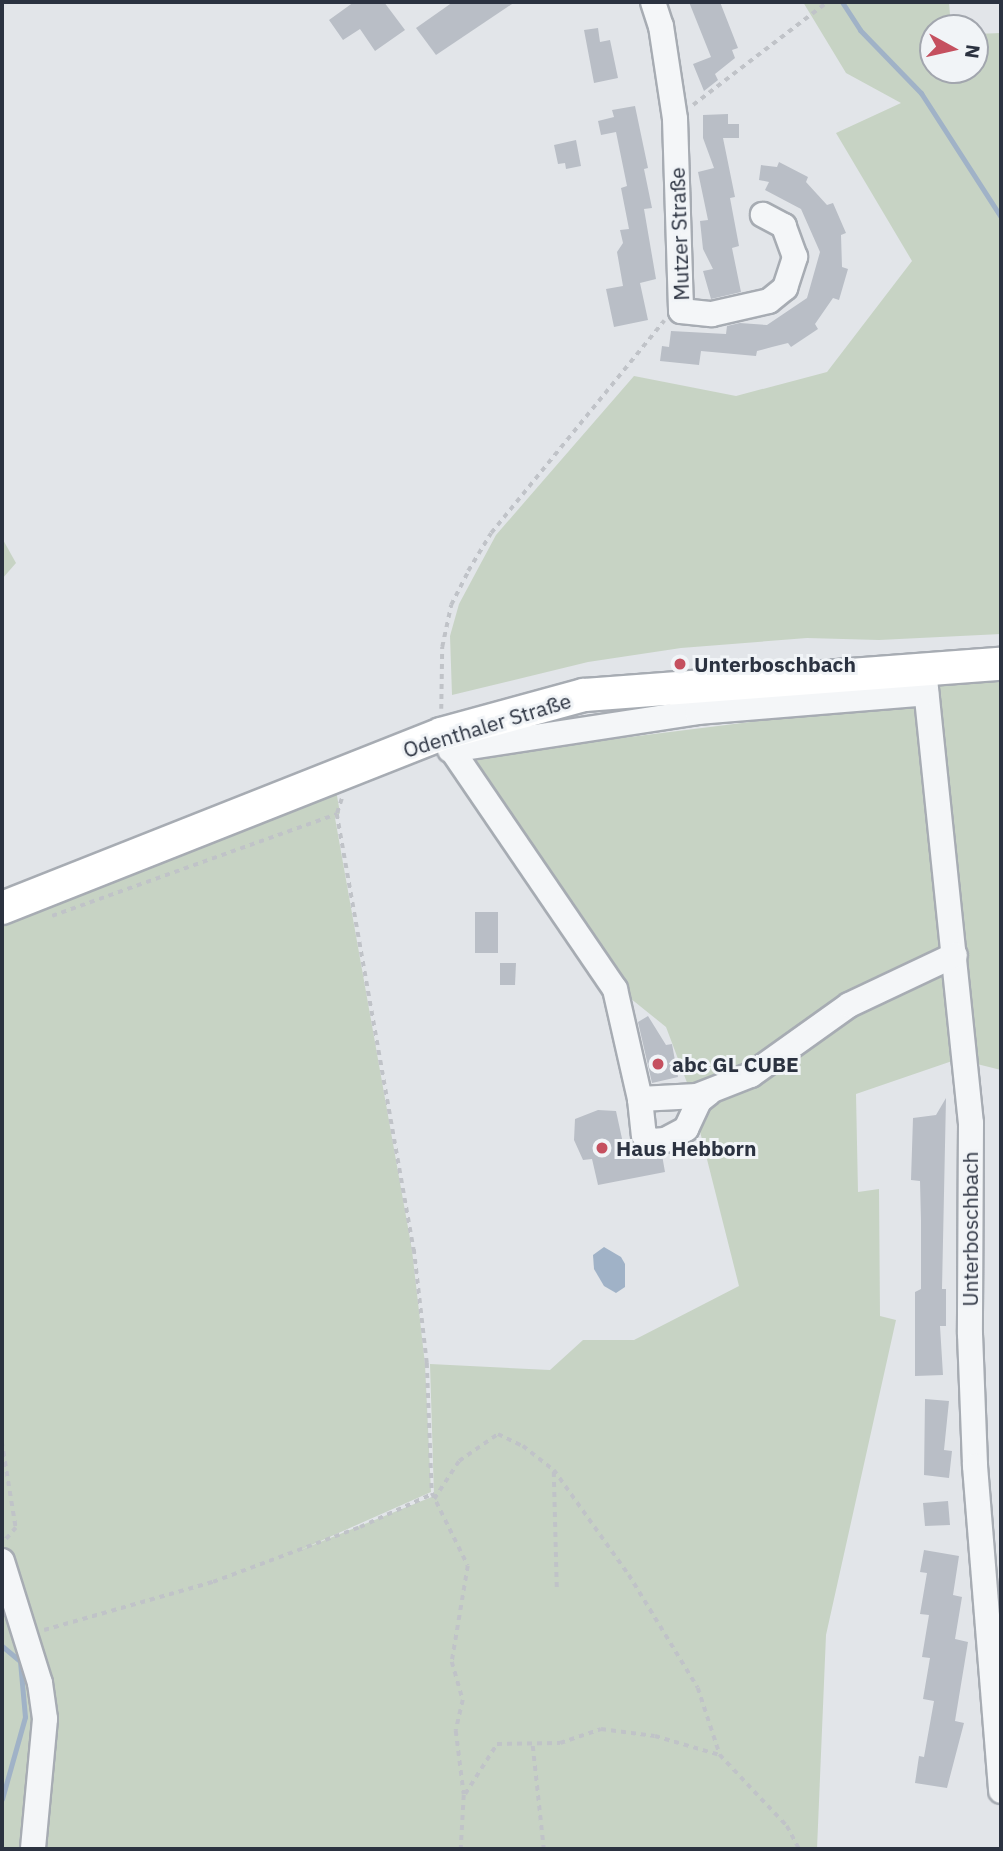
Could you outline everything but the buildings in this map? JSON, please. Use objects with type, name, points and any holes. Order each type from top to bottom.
[{"type":"main road","name":"Odenthaler Straße","points":[[2,908],[445,742],[584,695],[925,681],[1001,664]]},
{"type":"street","name":"Mutzer Straße","points":[[653,2],[661,26],[675,120],[681,311],[723,312],[769,301],[785,288],[795,257],[785,226],[763,215]]},
{"type":"street","name":"Unterboschbach","points":[[925,681],[971,1123],[970,1334],[975,1466],[1001,1791]]},
{"type":"street","points":[[445,742],[615,989],[640,1099],[644,1135],[652,1141],[665,1140],[687,1129],[699,1101],[709,1093],[751,1075],[849,1005],[955,956]]},
{"type":"street","points":[[640,1099],[709,1093]]},
{"type":"street","points":[[2,1561],[25,1636],[45,1719],[33,1849]]},
{"type":"path","points":[[675,120],[827,2]]},
{"type":"path","points":[[445,742],[442,647],[451,605],[468,570],[491,533],[664,321],[681,311]]},
{"type":"path","points":[[40,920],[337,814],[414,1249],[427,1363],[432,1493],[468,1566],[452,1661],[463,1700],[457,1731],[464,1795],[461,1849]]},
{"type":"path","points":[[434,1499],[459,1461],[498,1434],[523,1446],[554,1470],[629,1575],[698,1688],[720,1755],[787,1825],[799,1849]]},
{"type":"path","points":[[2,1442],[16,1528],[2,1545]]},
{"type":"path","points":[[554,1470],[557,1588]]},
{"type":"path","points":[[25,1636],[214,1582],[360,1527],[432,1493]]},
{"type":"path","points":[[464,1795],[477,1769],[497,1744],[533,1746],[560,1743],[601,1729],[655,1736],[720,1755]]},
{"type":"path","points":[[533,1746],[544,1849]]},
{"type":"green space","points":[[803,2],[949,2],[950,14],[919,14],[919,84],[989,84],[989,33],[1001,33],[1001,634],[879,640],[807,638],[681,648],[588,662],[452,695],[450,636],[459,604],[496,535],[634,376],[736,396],[827,372],[912,261],[836,133],[901,103],[846,73]]},
{"type":"green space","points":[[2,538],[16,563],[2,579]]},
{"type":"green space","points":[[928,675],[1001,676],[1001,1070],[961,1060]]},
{"type":"green space","points":[[916,701],[958,1059],[856,1094],[858,1192],[879,1189],[880,1316],[896,1320],[826,1635],[817,1849],[35,1849],[48,1753],[27,1628],[2,1543],[2,924],[336,790],[340,813],[335,818],[412,1250],[425,1364],[431,1492],[298,1551],[434,1496],[430,1364],[550,1370],[583,1340],[634,1340],[739,1286],[689,1088],[666,1027],[630,998],[471,757]]},
{"type":"green space","points":[[2,1574],[44,1753],[31,1849],[2,1849]]},
{"type":"water","points":[[604,1247],[621,1257],[625,1264],[625,1287],[616,1293],[604,1286],[594,1269],[593,1255]]},
{"type":"waterway","points":[[842,2],[860,30],[921,93],[1001,217]]},
{"type":"waterway","points":[[2,1646],[20,1661],[25,1717],[2,1799]]},
{"type":"place","name":"Unterboschbach","points":[[680,664]]},
{"type":"place","name":"abc GL CUBE","points":[[658,1064]]},
{"type":"place","name":"Haus Hebborn","points":[[602,1148]]}]
